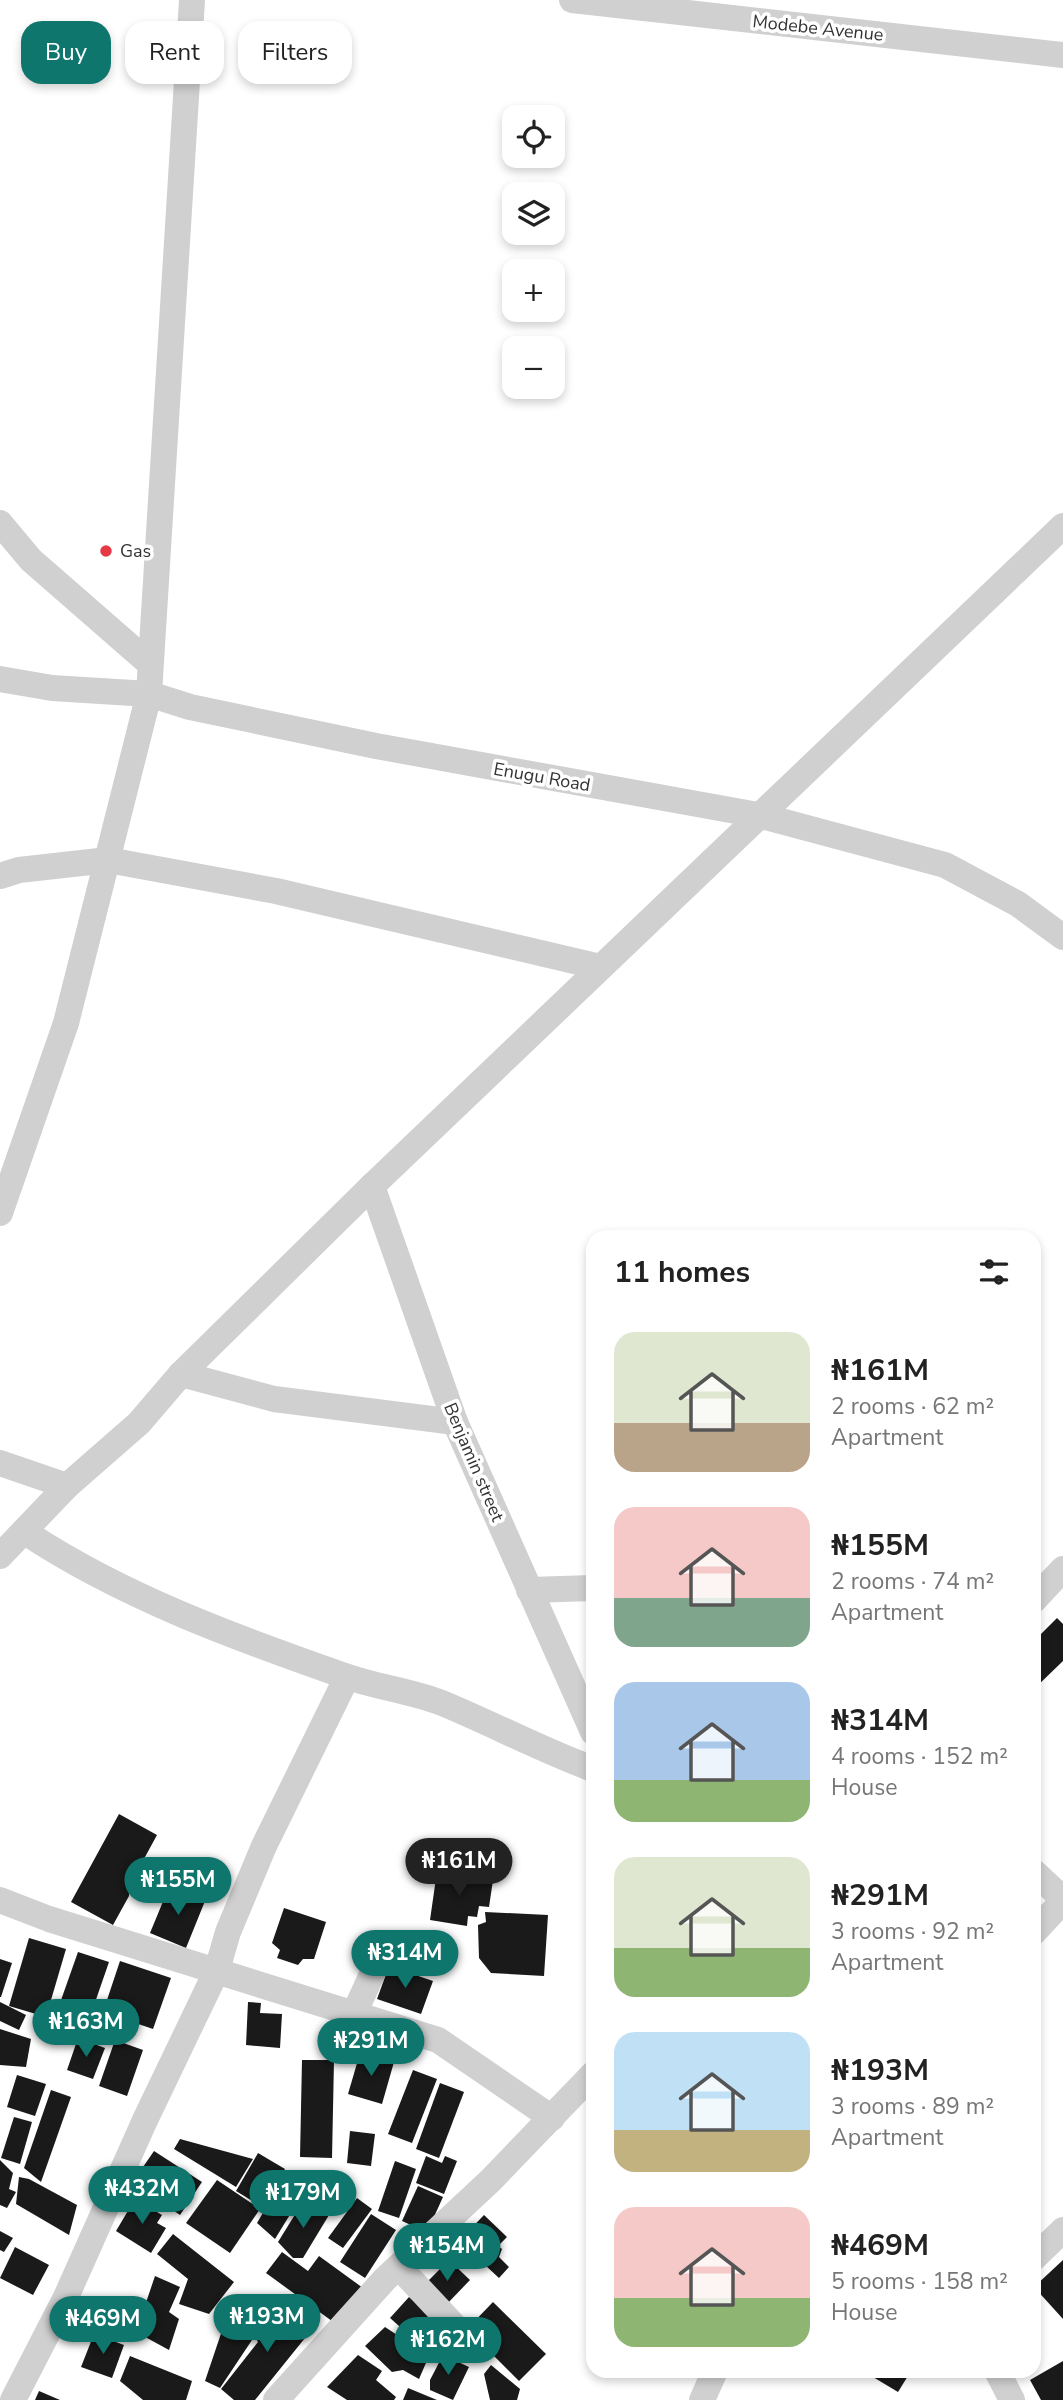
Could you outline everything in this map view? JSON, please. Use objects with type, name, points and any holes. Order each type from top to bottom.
[{"type":"street","points":[[0,1213],[66,1023],[149,694],[192,0]]},
{"type":"street","name":"Modebe Avenue","points":[[572,0],[1063,55]]},
{"type":"street","points":[[0,523],[32,561],[149,663]]},
{"type":"street","points":[[0,1556],[67,1486],[139,1423],[181,1374],[372,1186],[1063,526]]},
{"type":"street","name":"Enugu Road","points":[[0,678],[52,688],[149,694],[190,707],[376,746],[758,815],[945,865],[1018,904],[1063,937]]},
{"type":"street","points":[[0,876],[19,870],[108,860],[276,891],[600,967]]},
{"type":"street","name":"Benjamin street","points":[[372,1186],[455,1422],[586,1716]]},
{"type":"street","points":[[181,1374],[274,1399],[455,1422]]},
{"type":"street","points":[[0,1463],[67,1486]]},
{"type":"street","points":[[25,1532],[62,1557],[197,1620],[347,1677],[441,1703],[544,1751],[586,1766]]},
{"type":"street","points":[[1041,1593],[1063,1569]]},
{"type":"street","points":[[529,1590],[586,1588]]},
{"type":"street","points":[[13,2400],[66,2297],[145,2120],[218,1970],[228,1932],[264,1846],[347,1677]]},
{"type":"street","points":[[1041,1879],[1063,1900],[1041,1924]]},
{"type":"street","points":[[0,1900],[49,1919],[438,2040],[552,2118]]},
{"type":"street","points":[[354,2014],[383,1950]]},
{"type":"street","points":[[276,2400],[399,2267],[491,2180],[586,2082]]},
{"type":"street","points":[[1041,2251],[1063,2230]]},
{"type":"street","points":[[399,2267],[473,2346]]},
{"type":"street","points":[[702,2400],[712,2378]]},
{"type":"street","points":[[1000,2378],[1012,2400]]},
{"type":"building","points":[[1057,1618],[1063,1624],[1063,1661],[1041,1682],[1041,1634]]},
{"type":"building","points":[[119,1814],[157,1835],[139,1868],[129,1877],[129,1896],[113,1925],[71,1902]]},
{"type":"building","points":[[437,1871],[493,1880],[489,1907],[479,1906],[477,1917],[468,1916],[467,1926],[430,1920]]},
{"type":"building","points":[[169,1887],[205,1901],[186,1948],[150,1933]]},
{"type":"building","points":[[284,1908],[326,1922],[314,1959],[303,1959],[298,1965],[277,1958],[280,1950],[272,1943]]},
{"type":"building","points":[[485,1912],[548,1915],[544,1976],[491,1973],[479,1958],[478,1925],[486,1922]]},
{"type":"building","points":[[29,1938],[66,1949],[46,2017],[9,2006]]},
{"type":"building","points":[[78,1952],[109,1962],[91,2014],[60,2003]]},
{"type":"building","points":[[0,1959],[12,1963],[1,1997],[0,1997]]},
{"type":"building","points":[[120,1961],[171,1978],[153,2029],[103,2012]]},
{"type":"building","points":[[389,1966],[433,1981],[421,2014],[377,1999]]},
{"type":"building","points":[[0,2002],[26,2015],[19,2030],[0,2021]]},
{"type":"building","points":[[248,2002],[261,2003],[260,2013],[282,2014],[280,2048],[246,2045]]},
{"type":"building","points":[[0,2029],[31,2039],[26,2067],[0,2065]]},
{"type":"building","points":[[78,2038],[105,2048],[93,2079],[67,2070]]},
{"type":"building","points":[[115,2040],[143,2050],[127,2096],[99,2086]]},
{"type":"building","points":[[360,2053],[394,2062],[382,2104],[348,2094]]},
{"type":"building","points":[[302,2060],[334,2060],[332,2158],[300,2157]]},
{"type":"building","points":[[413,2070],[437,2079],[412,2143],[388,2134]]},
{"type":"building","points":[[17,2075],[46,2084],[35,2116],[7,2107]]},
{"type":"building","points":[[440,2083],[464,2092],[439,2158],[416,2149]]},
{"type":"building","points":[[51,2090],[71,2097],[41,2182],[24,2168]]},
{"type":"building","points":[[14,2117],[32,2122],[20,2164],[1,2158]]},
{"type":"building","points":[[350,2131],[375,2134],[371,2166],[347,2163]]},
{"type":"building","points":[[180,2139],[253,2159],[236,2187],[174,2149]]},
{"type":"building","points":[[154,2151],[202,2182],[180,2215],[132,2183]]},
{"type":"building","points":[[258,2153],[285,2169],[262,2207],[236,2191]]},
{"type":"building","points":[[426,2156],[442,2163],[445,2156],[457,2161],[444,2194],[416,2183]]},
{"type":"building","points":[[0,2160],[13,2173],[9,2189],[16,2192],[7,2208],[0,2205]]},
{"type":"building","points":[[395,2161],[416,2169],[399,2218],[378,2211]]},
{"type":"building","points":[[19,2177],[29,2179],[77,2205],[69,2235],[16,2204]]},
{"type":"building","points":[[217,2180],[260,2209],[230,2253],[186,2223]]},
{"type":"building","points":[[281,2182],[302,2195],[275,2239],[257,2223]]},
{"type":"building","points":[[418,2186],[443,2197],[428,2230],[402,2221]]},
{"type":"building","points":[[357,2198],[372,2209],[343,2248],[328,2238]]},
{"type":"building","points":[[135,2199],[162,2215],[157,2223],[166,2228],[151,2253],[116,2231]]},
{"type":"building","points":[[304,2200],[329,2215],[303,2258],[293,2258],[278,2242]]},
{"type":"building","points":[[371,2214],[396,2230],[365,2278],[340,2262]]},
{"type":"building","points":[[484,2215],[507,2237],[498,2246],[502,2249],[499,2257],[509,2267],[499,2278],[459,2241]]},
{"type":"building","points":[[0,2231],[13,2238],[4,2252],[0,2250]]},
{"type":"building","points":[[173,2234],[234,2282],[209,2314],[179,2304],[188,2279],[157,2254]]},
{"type":"building","points":[[15,2247],[49,2265],[33,2295],[0,2278]]},
{"type":"building","points":[[282,2252],[308,2271],[319,2256],[363,2288],[336,2324],[266,2273]]},
{"type":"building","points":[[449,2260],[470,2280],[445,2306],[424,2285]]},
{"type":"building","points":[[1063,2260],[1063,2319],[1041,2295],[1041,2280]]},
{"type":"building","points":[[155,2276],[180,2287],[169,2312],[179,2319],[169,2350],[136,2332]]},
{"type":"building","points":[[234,2295],[255,2304],[245,2334],[252,2340],[220,2388],[205,2381]]},
{"type":"building","points":[[409,2297],[458,2339],[450,2347],[446,2344],[434,2357],[390,2318]]},
{"type":"building","points":[[279,2302],[303,2320],[305,2338],[255,2400],[234,2400],[221,2389],[258,2342],[254,2335]]},
{"type":"building","points":[[493,2302],[546,2354],[519,2381],[467,2329]]},
{"type":"building","points":[[385,2327],[429,2356],[419,2379],[403,2370],[392,2372],[365,2346]]},
{"type":"building","points":[[94,2334],[124,2345],[112,2378],[81,2367]]},
{"type":"building","points":[[358,2355],[382,2371],[376,2380],[396,2397],[394,2400],[347,2400],[327,2387]]},
{"type":"building","points":[[443,2355],[469,2367],[453,2400],[430,2390],[430,2380]]},
{"type":"building","points":[[130,2356],[192,2381],[186,2400],[143,2400],[120,2381]]},
{"type":"building","points":[[1063,2361],[1063,2400],[1041,2400],[1030,2380],[1041,2378],[1041,2374]]},
{"type":"building","points":[[491,2365],[520,2389],[517,2400],[490,2400],[484,2374]]},
{"type":"building","points":[[875,2378],[907,2378],[898,2392]]},
{"type":"building","points":[[408,2388],[437,2400],[403,2400]]},
{"type":"building","points":[[39,2391],[60,2400],[35,2400]]},
{"type":"place","name":"Gas","points":[[106,551]]}]
